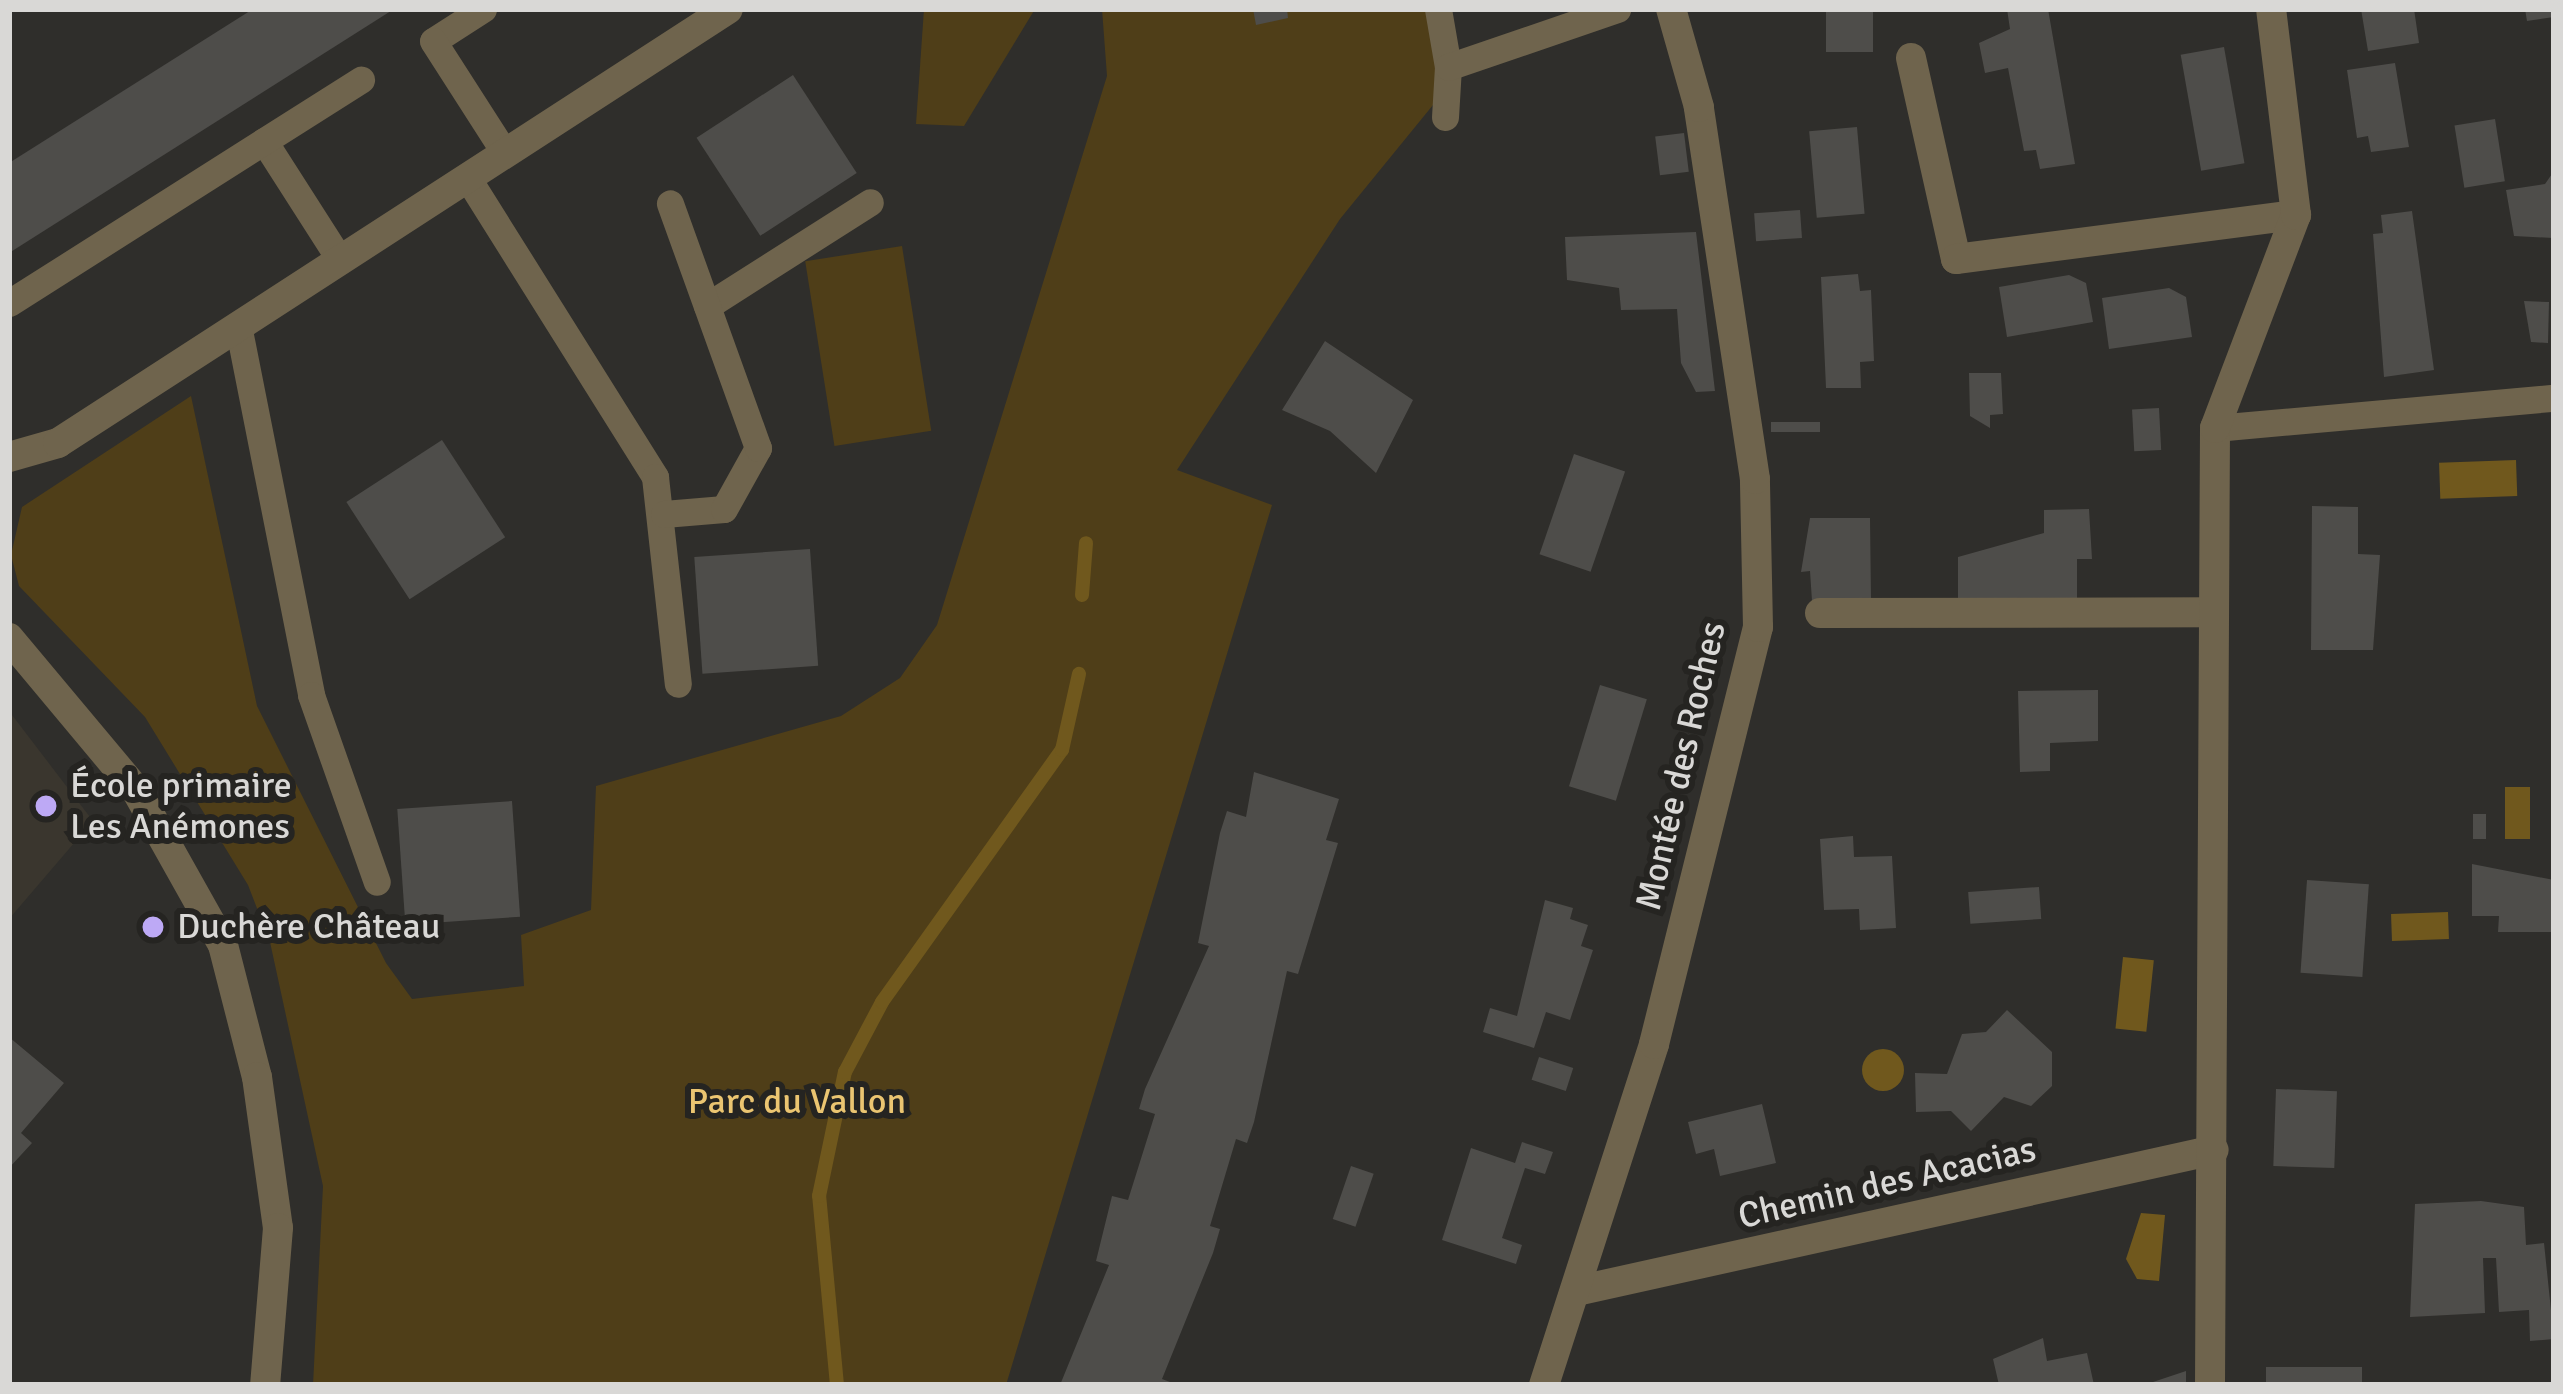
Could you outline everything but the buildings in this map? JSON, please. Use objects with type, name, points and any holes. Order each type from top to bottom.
[{"type":"street","name":"Montée des Roches","points":[[1544,1385],[1654,1044],[1758,627],[1755,479],[1699,106],[1671,9]]},
{"type":"street","points":[[2210,1385],[2215,428],[2296,215],[2271,9]]},
{"type":"street","points":[[9,457],[58,443],[718,12]]},
{"type":"street","points":[[1911,58],[1956,259],[2296,215]]},
{"type":"street","points":[[1820,613],[2213,612]]},
{"type":"street","points":[[9,638],[136,790],[223,945],[257,1077],[278,1228],[266,1385]]},
{"type":"street","name":"Chemin des Acacias","points":[[1576,1292],[2214,1150]]},
{"type":"lane","points":[[483,9],[433,40],[505,153]]},
{"type":"lane","points":[[1438,9],[1448,67],[1445,117]]},
{"type":"lane","points":[[1448,67],[1617,9]]},
{"type":"lane","points":[[9,303],[361,80]]},
{"type":"lane","points":[[264,141],[340,260]]},
{"type":"lane","points":[[467,177],[655,476],[664,514],[678,684]]},
{"type":"lane","points":[[707,306],[870,202]]},
{"type":"lane","points":[[664,514],[724,509],[758,448],[670,203]]},
{"type":"lane","points":[[238,325],[311,695],[377,882]]},
{"type":"lane","points":[[2215,428],[2554,398]]},
{"type":"shaded area","points":[[2516,460],[2517,496],[2440,499],[2439,463]]},
{"type":"shaded area","name":"École primaire Les Anémones","points":[[9,711],[93,821],[9,919]]},
{"type":"shaded area","points":[[2505,787],[2530,787],[2530,839],[2505,839]]},
{"type":"shaded area","points":[[2448,912],[2449,939],[2392,941],[2391,914]]},
{"type":"shaded area","points":[[2123,957],[2154,960],[2146,1032],[2115,1029]]},
{"type":"shaded area","points":[[1883,1049],[1898,1055],[1904,1070],[1898,1085],[1883,1091],[1868,1085],[1862,1070],[1868,1055]]},
{"type":"shaded area","points":[[2141,1213],[2165,1215],[2159,1281],[2137,1279],[2126,1259]]},
{"type":"green space","points":[[924,9],[1035,9],[964,126],[916,124]]},
{"type":"green space","name":"Parc du Vallon","points":[[1102,9],[1430,9],[1443,53],[1433,105],[1340,219],[1177,470],[1272,505],[1006,1385],[313,1385],[323,1186],[270,942],[248,885],[145,717],[19,586],[11,555],[22,507],[191,396],[257,706],[386,963],[412,999],[524,986],[521,935],[591,910],[596,786],[841,716],[900,678],[937,625],[1107,76]]},
{"type":"green space","points":[[902,246],[931,431],[834,446],[805,261]]},
{"type":"waterway","points":[[1082,595],[1086,543]]},
{"type":"waterway","points":[[837,1385],[819,1196],[845,1072],[882,1002],[1062,750],[1079,674]]},
{"type":"place","name":"École primaire Les Anémones","points":[[46,806]]},
{"type":"place","name":"Duchère Château","points":[[153,927]]}]
